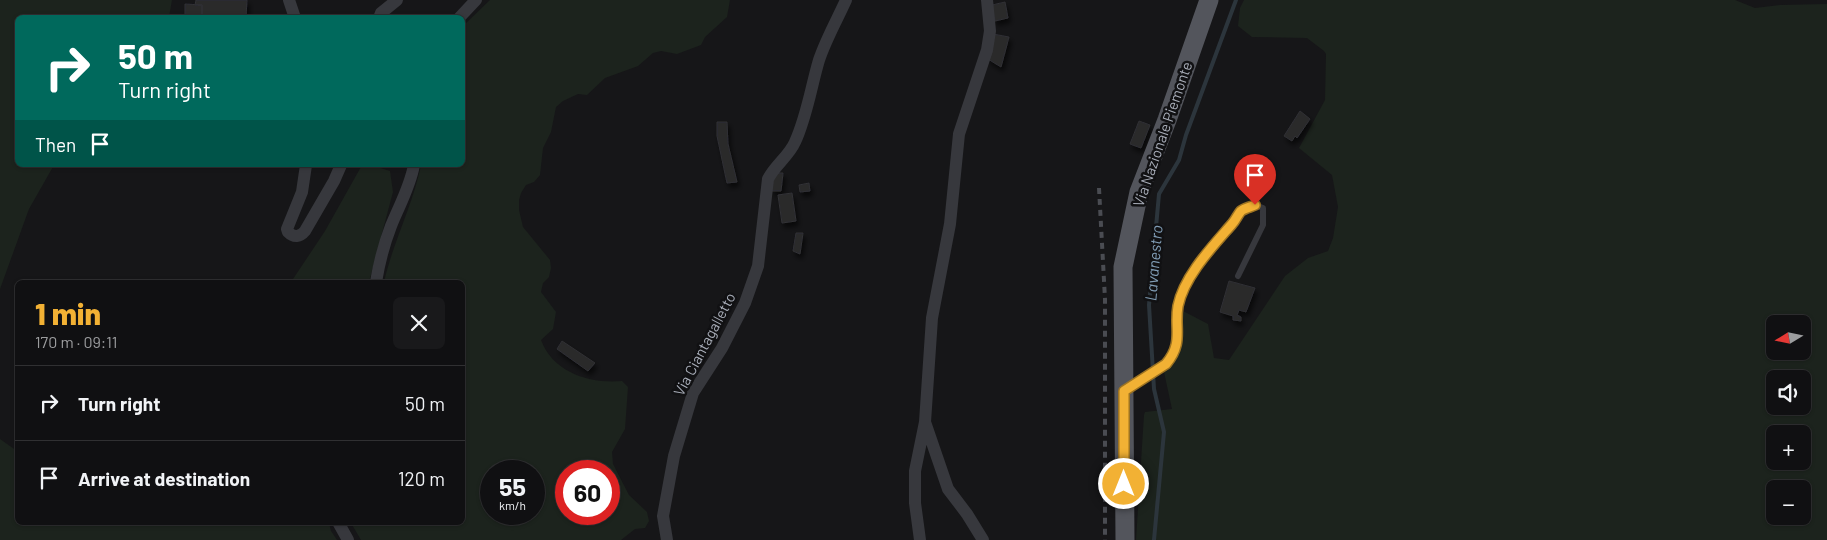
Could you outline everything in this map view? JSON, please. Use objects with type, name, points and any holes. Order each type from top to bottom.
[{"type":"main road","name":"Via Nazionale Piemonte","points":[[1124,540],[1129,388],[1123,267],[1139,192],[1210,0]]},
{"type":"street","points":[[290,0],[294,15]]},
{"type":"street","points":[[380,15],[397,0]]},
{"type":"street","points":[[462,15],[476,0]]},
{"type":"street","name":"Via Ciantagalletto","points":[[667,540],[663,516],[669,476],[693,393],[722,348],[745,303],[758,266],[768,179],[771,171],[783,160],[795,143],[820,58],[846,0]]},
{"type":"street","points":[[920,540],[915,503],[915,471],[925,422],[932,318],[950,224],[959,134],[987,50],[990,30],[987,0]]},
{"type":"street","points":[[306,167],[302,192],[287,229],[293,236],[300,236],[305,231],[340,167]]},
{"type":"street","points":[[376,280],[378,266],[390,228],[412,178],[414,167]]},
{"type":"street","points":[[925,422],[948,489],[967,514],[983,540]]},
{"type":"street","points":[[340,525],[348,540]]},
{"type":"lane","points":[[1129,388],[1162,367],[1172,358],[1178,336],[1178,308],[1181,295],[1188,281],[1218,237],[1233,223],[1241,211],[1255,205],[1263,208],[1263,225],[1238,276]]},
{"type":"shaded area","points":[[0,0],[172,0],[169,15],[15,15],[15,167],[53,167],[29,209],[0,289]]},
{"type":"shaded area","points":[[490,0],[730,0],[727,17],[705,37],[701,45],[677,54],[661,51],[653,53],[638,66],[605,78],[587,95],[578,94],[563,101],[556,107],[551,132],[543,148],[540,175],[534,182],[526,185],[519,200],[523,227],[550,260],[549,277],[543,283],[541,292],[556,312],[553,329],[541,340],[547,351],[554,361],[574,374],[598,380],[622,381],[628,387],[625,429],[612,452],[613,460],[555,460],[555,525],[620,525],[620,478],[629,495],[647,512],[649,521],[645,528],[635,529],[621,540],[361,540],[352,525],[465,525],[465,280],[385,280],[392,252],[413,195],[420,167],[465,167],[465,24]]},
{"type":"shaded area","points":[[1244,0],[1735,0],[1755,8],[1780,5],[1827,4],[1827,540],[1136,540],[1144,415],[1145,412],[1172,409],[1164,372],[1177,320],[1183,311],[1208,324],[1214,358],[1229,360],[1285,276],[1308,258],[1328,251],[1333,238],[1338,207],[1332,175],[1299,148],[1325,100],[1326,54],[1307,38],[1252,37],[1238,26],[1240,8]]},
{"type":"shaded area","points":[[361,167],[377,167],[390,171],[393,192],[370,280],[292,280],[325,231]]},
{"type":"shaded area","points":[[0,439],[15,450],[15,525],[330,525],[337,540],[0,540]]},
{"type":"building","points":[[196,0],[247,0],[246,15],[202,15],[202,5],[195,5]]},
{"type":"building","points":[[1005,2],[1008,18],[995,21],[992,5]]},
{"type":"building","points":[[185,4],[202,5],[202,15],[185,15]]},
{"type":"building","points":[[993,34],[1009,37],[1001,67],[988,59]]},
{"type":"building","points":[[1300,111],[1310,119],[1297,138],[1295,136],[1292,141],[1284,136]]},
{"type":"building","points":[[1139,121],[1150,125],[1141,148],[1130,144]]},
{"type":"building","points":[[717,122],[727,122],[728,144],[737,182],[727,183],[717,136]]},
{"type":"building","points":[[773,173],[783,173],[781,191],[772,191]]},
{"type":"building","points":[[809,183],[810,191],[800,192],[799,185]]},
{"type":"building","points":[[792,193],[796,221],[782,223],[778,195]]},
{"type":"building","points":[[796,233],[803,233],[800,254],[793,251]]},
{"type":"building","points":[[1229,281],[1255,288],[1246,312],[1239,310],[1237,315],[1241,317],[1241,321],[1233,320],[1233,316],[1220,312]]},
{"type":"building","points":[[562,341],[595,363],[588,371],[557,349]]},
{"type":"waterway","name":"Lavanestro","points":[[1154,540],[1164,432],[1154,389],[1149,305],[1159,194],[1179,160],[1186,135],[1236,0]]},
{"type":"railway","points":[[1099,188],[1105,299],[1105,540]]},
{"type":"route","points":[[1124,484],[1124,391],[1166,364],[1172,358],[1178,336],[1178,308],[1181,295],[1188,281],[1218,237],[1233,223],[1241,211],[1255,205]]}]
